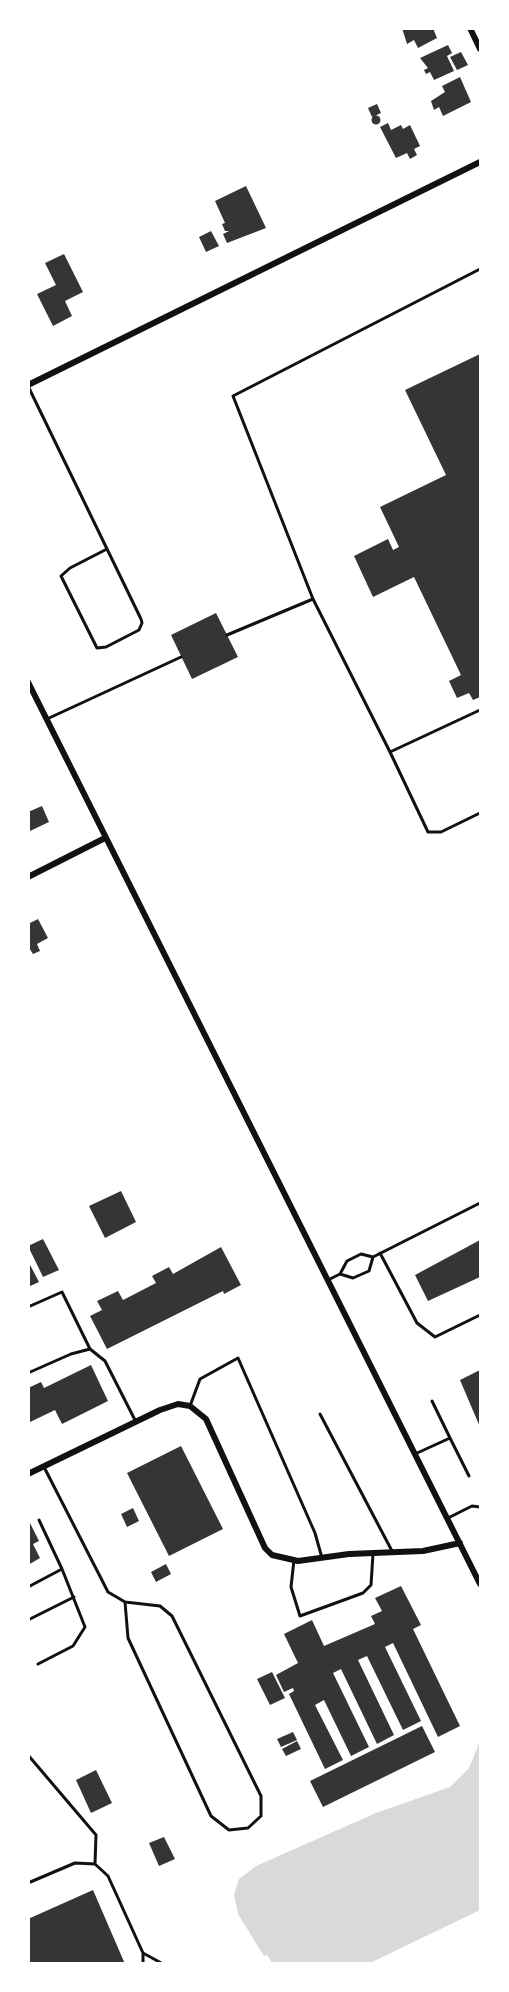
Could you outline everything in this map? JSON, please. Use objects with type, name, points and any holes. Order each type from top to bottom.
[{"type":"street","points":[[470,28],[480,49]]},
{"type":"street","points":[[28,385],[480,162]]},
{"type":"street","points":[[28,682],[480,1584]]},
{"type":"street","points":[[28,877],[105,838]]},
{"type":"street","points":[[28,1474],[178,1404],[190,1406],[206,1419],[265,1548],[272,1555],[294,1560],[423,1551],[460,1543]]},
{"type":"lane","points":[[480,269],[233,396],[313,598],[428,832],[441,832],[480,813]]},
{"type":"lane","points":[[28,385],[107,549],[142,623],[139,630],[106,647],[97,648],[61,576],[70,568],[107,549]]},
{"type":"lane","points":[[227,635],[313,598]]},
{"type":"lane","points":[[47,719],[181,657]]},
{"type":"lane","points":[[390,752],[480,710]]},
{"type":"lane","points":[[328,1280],[340,1274],[347,1261],[361,1254],[373,1257],[480,1203]]},
{"type":"lane","points":[[380,1253],[417,1323],[435,1337],[480,1316]]},
{"type":"lane","points":[[340,1274],[353,1278],[369,1271],[373,1257]]},
{"type":"lane","points":[[28,1307],[62,1292],[90,1349],[105,1361],[136,1422]]},
{"type":"lane","points":[[28,1373],[71,1354],[90,1349]]},
{"type":"lane","points":[[190,1406],[201,1379],[238,1358],[315,1533],[322,1558]]},
{"type":"lane","points":[[432,1401],[469,1476]]},
{"type":"lane","points":[[320,1414],[392,1552]]},
{"type":"lane","points":[[416,1454],[450,1438]]},
{"type":"lane","points":[[44,1467],[108,1592],[125,1602],[160,1606],[172,1616],[261,1796],[261,1816],[248,1828],[229,1830],[211,1816],[128,1638],[125,1602]]},
{"type":"lane","points":[[448,1518],[472,1506],[480,1507]]},
{"type":"lane","points":[[38,1664],[73,1646],[85,1627],[62,1569],[39,1521]]},
{"type":"lane","points":[[294,1560],[291,1587],[300,1616],[363,1593],[371,1585],[373,1553]]},
{"type":"lane","points":[[28,1587],[62,1569]]},
{"type":"lane","points":[[28,1620],[74,1598]]},
{"type":"lane","points":[[28,1755],[96,1835],[95,1864]]},
{"type":"lane","points":[[28,1884],[75,1863],[95,1864],[108,1876],[143,1953],[143,1964]]},
{"type":"lane","points":[[143,1953],[163,1964]]},
{"type":"shaded area","points":[[480,1741],[480,1910],[370,1963],[272,1963],[267,1955],[264,1956],[238,1914],[234,1895],[239,1879],[256,1866],[376,1813],[450,1787],[469,1768]]},
{"type":"building","points":[[402,28],[433,28],[437,38],[418,48],[414,40],[407,44]]},
{"type":"building","points":[[448,45],[452,53],[447,56],[454,71],[434,80],[430,72],[426,74],[424,70],[428,68],[420,58]]},
{"type":"building","points":[[461,52],[468,65],[457,70],[450,57]]},
{"type":"building","points":[[460,77],[471,102],[443,116],[439,107],[434,110],[431,101],[445,92],[442,86]]},
{"type":"building","points":[[377,104],[381,113],[372,117],[368,108]]},
{"type":"building","points":[[376,116],[380,120],[376,124],[372,120]]},
{"type":"building","points":[[388,123],[391,130],[401,125],[403,129],[410,125],[420,146],[414,149],[417,155],[410,159],[407,153],[396,158],[380,127]]},
{"type":"building","points":[[246,186],[266,228],[227,243],[223,234],[229,231],[225,231],[222,224],[225,223],[215,201]]},
{"type":"building","points":[[211,231],[219,246],[206,252],[199,237]]},
{"type":"building","points":[[64,254],[83,292],[65,301],[72,316],[53,326],[37,294],[56,285],[45,263]]},
{"type":"building","points":[[480,354],[480,697],[473,700],[469,693],[457,698],[449,681],[461,675],[414,577],[373,597],[354,556],[388,539],[393,550],[399,547],[380,507],[446,475],[405,390]]},
{"type":"building","points":[[216,613],[238,657],[192,679],[171,635]]},
{"type":"building","points":[[42,806],[49,822],[30,831],[28,812]]},
{"type":"building","points":[[38,919],[48,938],[37,944],[40,951],[33,954],[28,946],[28,920],[30,923]]},
{"type":"building","points":[[121,1191],[136,1222],[105,1238],[89,1206]]},
{"type":"building","points":[[43,1239],[59,1270],[43,1277],[28,1246]]},
{"type":"building","points":[[480,1240],[480,1277],[428,1301],[415,1275]]},
{"type":"building","points":[[221,1247],[241,1285],[224,1294],[223,1291],[107,1349],[90,1316],[102,1310],[97,1301],[118,1291],[123,1300],[156,1283],[152,1276],[169,1267],[173,1274]]},
{"type":"building","points":[[28,1261],[39,1282],[28,1287]]},
{"type":"building","points":[[91,1365],[108,1401],[62,1424],[55,1410],[28,1423],[28,1388],[41,1382],[44,1388]]},
{"type":"building","points":[[480,1370],[480,1427],[460,1380]]},
{"type":"building","points":[[181,1446],[223,1529],[169,1556],[127,1473]]},
{"type":"building","points":[[133,1508],[139,1521],[127,1527],[121,1514]]},
{"type":"building","points":[[28,1519],[39,1541],[33,1544],[40,1558],[28,1565]]},
{"type":"building","points":[[166,1564],[171,1574],[156,1582],[151,1572]]},
{"type":"building","points":[[401,1586],[421,1625],[413,1629],[460,1726],[438,1737],[393,1643],[385,1647],[421,1721],[403,1730],[367,1656],[358,1660],[394,1735],[377,1744],[341,1669],[333,1673],[369,1747],[351,1756],[324,1700],[315,1705],[343,1760],[325,1769],[289,1694],[294,1691],[293,1688],[284,1692],[276,1675],[298,1663],[284,1634],[312,1620],[324,1646],[375,1624],[371,1616],[382,1611],[375,1598]]},
{"type":"building","points":[[272,1672],[285,1698],[270,1705],[257,1679]]},
{"type":"building","points":[[422,1726],[435,1752],[323,1807],[310,1781]]},
{"type":"building","points":[[293,1732],[297,1740],[281,1747],[277,1739]]},
{"type":"building","points":[[297,1741],[301,1749],[286,1756],[282,1749]]},
{"type":"building","points":[[96,1770],[112,1803],[91,1813],[76,1780]]},
{"type":"building","points":[[164,1837],[175,1859],[159,1866],[149,1843]]},
{"type":"building","points":[[93,1890],[125,1964],[28,1964],[28,1919]]}]
